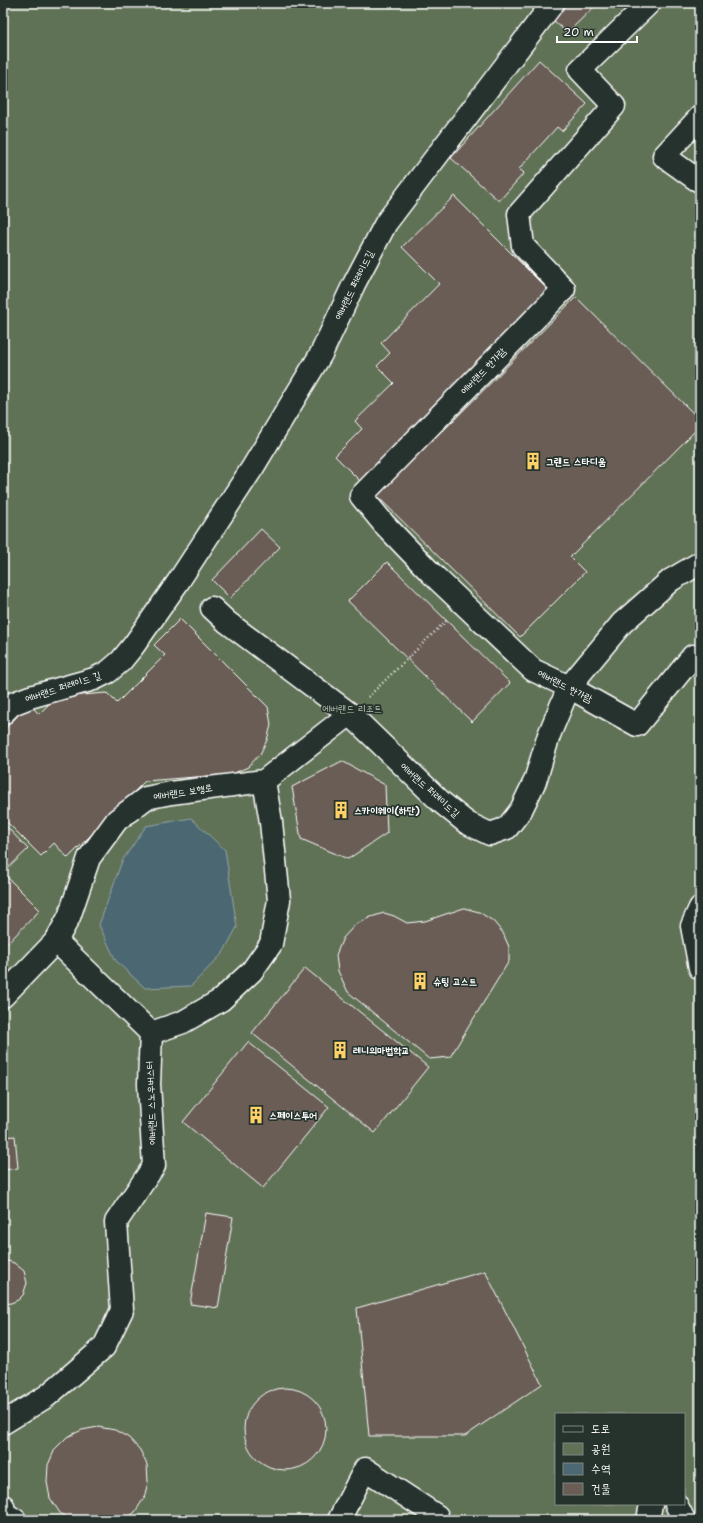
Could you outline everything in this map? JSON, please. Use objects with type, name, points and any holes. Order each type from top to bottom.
[{"type":"street","name":"에버랜드 퍼레이드길","points":[[178,582],[253,467],[321,354],[354,284],[386,223],[553,3]]},
{"type":"street","name":"에버랜드 한가람","points":[[649,3],[580,70],[614,106],[519,214],[523,246],[564,289],[361,496],[389,530],[431,573],[533,670],[569,687],[637,725],[698,658]]},
{"type":"street","points":[[700,117],[664,156],[696,180],[700,181]]},
{"type":"street","name":"에버랜드 퍼레이드길","points":[[212,608],[227,622],[350,714],[441,802],[467,823],[490,834],[507,828],[521,810],[535,781],[549,735],[569,687],[622,623],[671,580],[700,563]]},
{"type":"street","name":"에버랜드 퍼레이드 길","points":[[3,713],[12,704],[30,697],[94,679],[108,672],[121,661],[134,645],[178,582]]},
{"type":"street","points":[[56,941],[151,1033],[183,1022],[221,1000],[252,971],[271,944],[279,900],[271,822],[264,781],[350,714]]},
{"type":"street","name":"에버랜드 보행로","points":[[3,996],[56,941],[69,917],[89,858],[116,820],[146,798],[171,793],[264,781]]},
{"type":"street","points":[[700,908],[692,926],[700,968]]},
{"type":"street","name":"에버랜드 스노우버스터","points":[[3,1423],[47,1396],[104,1347],[122,1310],[116,1222],[154,1166],[149,1084],[151,1033]]},
{"type":"street","points":[[339,1520],[365,1469],[437,1516]]},
{"type":"street","points":[[648,1520],[651,1505]]},
{"type":"street","points":[[676,1505],[684,1520]]},
{"type":"path","points":[[350,714],[464,605]]},
{"type":"green space","name":"에버랜드 리조트","points":[[3,3],[700,3],[700,1520],[3,1520]]},
{"type":"water","points":[[191,818],[225,850],[237,927],[223,953],[191,986],[145,988],[116,961],[99,925],[122,861],[146,826]]},
{"type":"building","points":[[556,3],[598,3],[567,33],[548,15]]},
{"type":"building","points":[[539,60],[587,104],[562,131],[557,127],[519,169],[524,173],[499,201],[451,158]]},
{"type":"building","points":[[454,196],[549,291],[360,481],[335,456],[362,429],[355,421],[394,383],[377,366],[390,353],[381,343],[439,284],[402,247]]},
{"type":"building","name":"그랜드 스타디움","points":[[576,297],[700,420],[700,426],[570,557],[585,572],[520,637],[371,490],[436,424],[443,431]]},
{"type":"building","points":[[261,529],[280,547],[230,598],[212,580]]},
{"type":"building","points":[[387,562],[510,683],[472,722],[348,601]]},
{"type":"building","points":[[180,619],[268,707],[271,725],[267,740],[260,754],[248,767],[232,774],[145,781],[68,858],[54,843],[41,856],[3,818],[3,731],[29,704],[39,714],[56,697],[107,693],[117,703],[165,655],[154,645]]},
{"type":"building","name":"스카이웨이(하단)","points":[[342,761],[385,785],[387,833],[348,859],[301,839],[292,787]]},
{"type":"building","points":[[3,823],[28,849],[3,873]]},
{"type":"building","points":[[5,875],[40,910],[3,948],[3,876]]},
{"type":"building","name":"슈팅 고스트","points":[[464,908],[479,912],[493,921],[503,933],[509,947],[509,961],[450,1057],[429,1059],[348,992],[338,971],[336,955],[343,938],[356,924],[371,917],[384,913],[394,916],[407,923],[425,921]]},
{"type":"building","name":"레니의마법학교","points":[[305,968],[428,1067],[375,1133],[252,1033]]},
{"type":"building","name":"스페이스투어","points":[[248,1042],[329,1107],[263,1188],[183,1122]]},
{"type":"building","points":[[15,1136],[18,1168],[3,1170],[3,1137]]},
{"type":"building","points":[[206,1213],[233,1217],[218,1308],[190,1304]]},
{"type":"building","points":[[8,1261],[14,1263],[24,1271],[27,1283],[23,1295],[18,1300],[4,1304],[3,1262]]},
{"type":"building","points":[[485,1271],[542,1384],[465,1436],[369,1436],[357,1308]]},
{"type":"building","points":[[285,1388],[301,1392],[314,1400],[322,1413],[326,1429],[322,1445],[314,1458],[301,1466],[285,1470],[269,1466],[256,1458],[248,1445],[244,1429],[248,1413],[256,1400],[269,1392]]},
{"type":"building","points":[[98,1427],[115,1430],[129,1438],[140,1450],[147,1465],[148,1482],[144,1498],[135,1512],[125,1520],[69,1520],[60,1513],[50,1498],[47,1482],[48,1465],[55,1449],[67,1437],[82,1430]]},
{"type":"place","name":"그랜드 스타디움","points":[[533,461]]},
{"type":"place","name":"스카이웨이(하단)","points":[[341,810]]},
{"type":"place","name":"슈팅 고스트","points":[[420,981]]},
{"type":"place","name":"레니의마법학교","points":[[340,1050]]},
{"type":"place","name":"스페이스투어","points":[[256,1115]]}]
